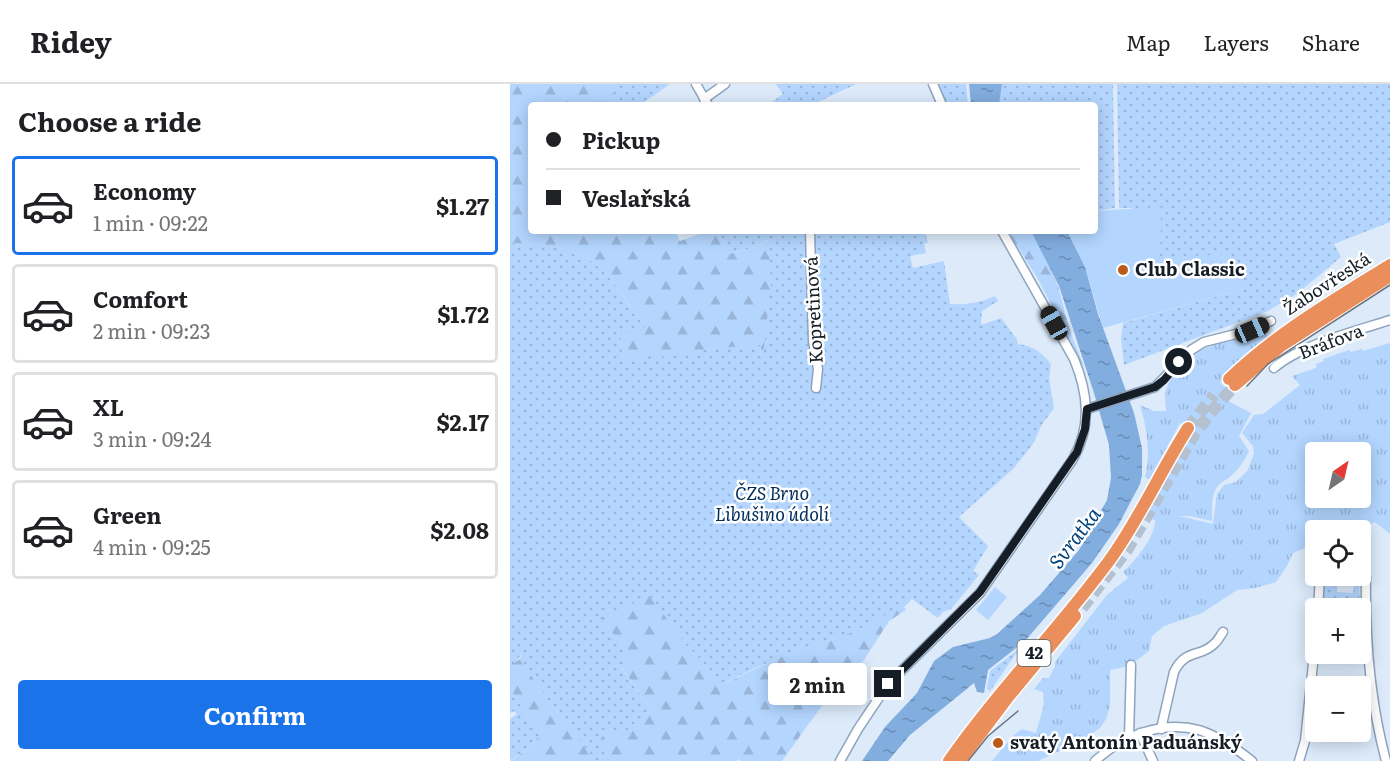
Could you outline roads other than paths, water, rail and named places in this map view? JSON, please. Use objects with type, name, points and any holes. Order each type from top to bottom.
[{"type":"highway","name":"Žabovřeská","points":[[1390,265],[1293,326],[1251,358],[1232,382],[1281,346],[1390,276]]},
{"type":"highway","name":"42","points":[[949,761],[1002,690],[1094,581],[1120,545],[1188,428]]},
{"type":"highway","name":"42","points":[[960,761],[1009,696],[1082,608]]},
{"type":"street","points":[[696,84],[706,102],[725,84]]},
{"type":"street","points":[[933,84],[941,102]]},
{"type":"street","name":"Kopretinová","points":[[810,234],[813,342],[818,369],[816,388]]},
{"type":"street","points":[[840,761],[888,684],[966,608],[991,579],[1077,452],[1085,429],[1091,407],[1074,359],[1004,234]]},
{"type":"street","name":"Bráfova","points":[[1274,368],[1284,360],[1314,346],[1390,320]]},
{"type":"street","points":[[1091,407],[1146,391],[1160,383],[1191,350],[1204,342],[1252,330],[1271,321]]},
{"type":"street","points":[[1366,586],[1368,662],[1386,761]]},
{"type":"street","points":[[1161,729],[1177,666],[1186,657],[1213,646],[1223,632]]},
{"type":"street","points":[[1299,761],[1305,741],[1313,664]]},
{"type":"street","points":[[1129,737],[1131,665]]},
{"type":"street","points":[[1095,761],[1116,744],[1140,733],[1161,729],[1196,729],[1222,740],[1252,761]]},
{"type":"street","points":[[1140,733],[1152,761]]},
{"type":"water","points":[[969,84],[1002,84],[999,102],[971,102]]},
{"type":"water","points":[[1033,234],[1068,234],[1085,267],[1098,314],[1134,413],[1142,448],[1140,484],[1119,524],[1092,563],[1025,641],[988,670],[984,693],[977,692],[974,683],[910,735],[888,761],[862,761],[885,727],[917,693],[934,661],[953,647],[990,638],[997,634],[1040,595],[1079,550],[1107,500],[1111,478],[1109,445],[1059,286]]},
{"type":"tunnel","points":[[1082,608],[1127,550],[1194,435],[1235,385]]},
{"type":"tunnel","points":[[1188,428],[1214,395]]},
{"type":"tram line","points":[[1247,386],[1268,364],[1390,285]]},
{"type":"tram line","points":[[968,761],[988,736],[1018,711]]},
{"type":"place","name":"Club Classic","points":[[1123,270]]},
{"type":"place","name":"svatý Antonín Paduánský","points":[[998,743]]},
{"type":"park label","name":"ČZS Brno Libušino údolí","points":[[772,504]]},
{"type":"water label","name":"Svratka","points":[[1075,538]]}]
